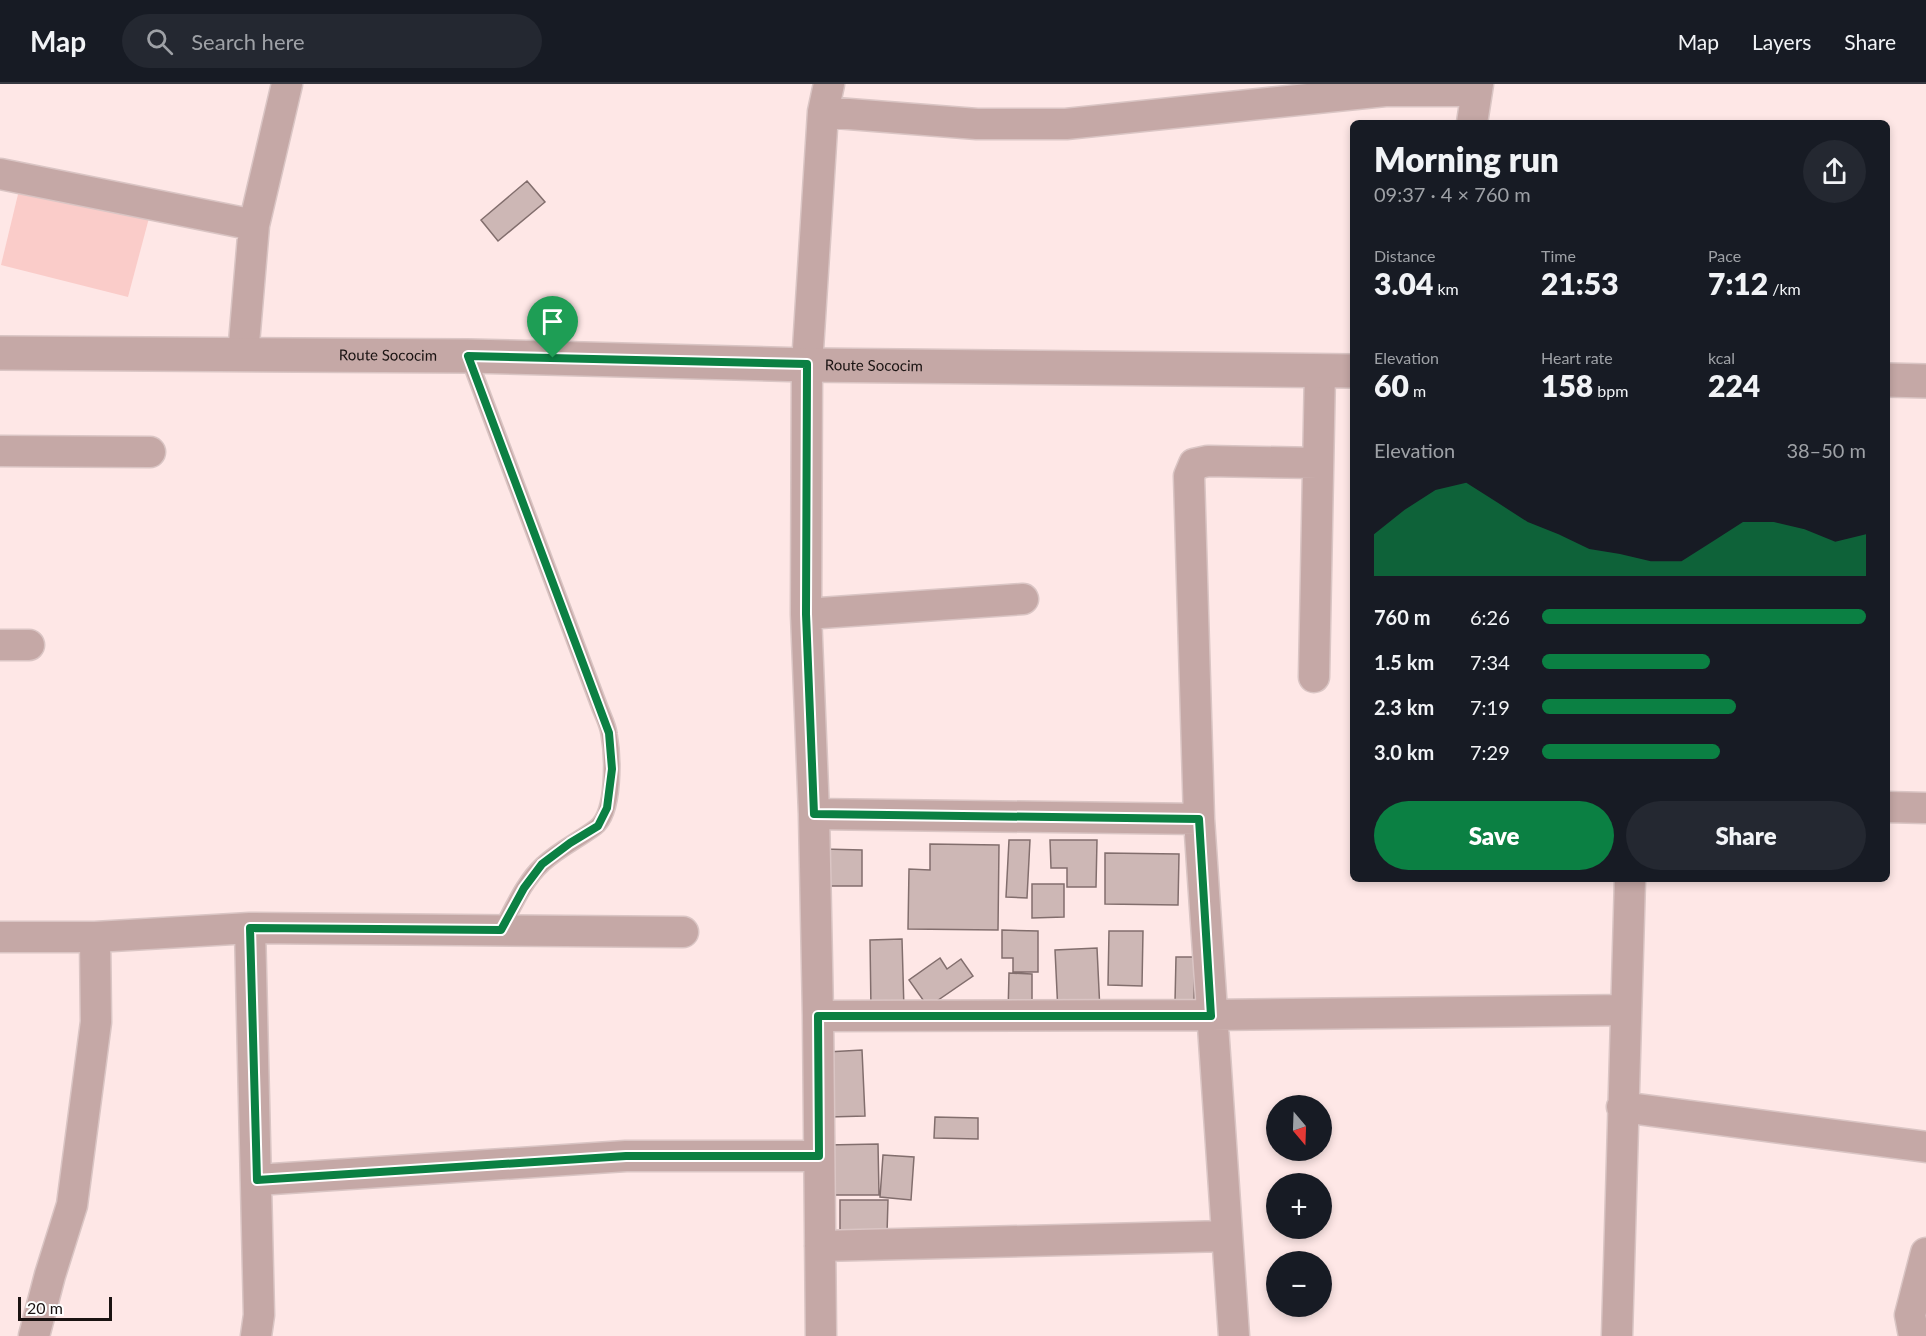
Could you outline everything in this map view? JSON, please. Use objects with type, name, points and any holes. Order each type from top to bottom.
[{"type":"street","points":[[243,355],[254,225],[287,84]]},
{"type":"street","points":[[821,1336],[814,814],[806,614],[807,364],[826,98],[977,124],[1066,124],[1385,91],[1477,88],[1472,120]]},
{"type":"street","points":[[0,174],[254,225]]},
{"type":"street","name":"Route Sococim","points":[[0,353],[468,356],[807,364],[1350,370]]},
{"type":"street","points":[[1314,677],[1320,370]]},
{"type":"street","points":[[1890,380],[1926,381]]},
{"type":"street","points":[[0,451],[150,452]]},
{"type":"street","points":[[1234,1336],[1199,819],[1189,476],[1194,464],[1208,461],[1318,464]]},
{"type":"street","points":[[806,614],[1023,599]]},
{"type":"street","points":[[0,645],[29,645]]},
{"type":"street","points":[[1890,807],[1926,808]]},
{"type":"street","points":[[814,814],[1199,819]]},
{"type":"street","points":[[1617,1336],[1630,882]]},
{"type":"street","points":[[250,928],[259,1315],[256,1336]]},
{"type":"street","points":[[0,937],[95,937],[250,928],[683,932]]},
{"type":"street","points":[[34,1336],[72,1205],[96,1022],[95,937]]},
{"type":"street","points":[[818,1016],[1211,1016],[1626,1010]]},
{"type":"street","points":[[1622,1107],[1926,1147]]},
{"type":"street","points":[[257,1180],[626,1156],[819,1156]]},
{"type":"street","points":[[820,1246],[1226,1236]]},
{"type":"street","points":[[1914,1336],[1910,1315],[1926,1253]]},
{"type":"lane","points":[[468,356],[606,724],[612,769],[607,808],[598,826],[542,864],[524,888],[501,930]]},
{"type":"shaded area","points":[[20,186],[149,218],[128,297],[1,265]]},
{"type":"building","points":[[527,181],[545,202],[498,241],[481,220]]},
{"type":"building","points":[[1009,840],[1030,840],[1027,898],[1006,897]]},
{"type":"building","points":[[1050,840],[1097,840],[1096,887],[1067,887],[1067,868],[1051,868]]},
{"type":"building","points":[[930,844],[999,845],[998,930],[908,929],[909,869],[930,870]]},
{"type":"building","points":[[823,849],[862,850],[862,886],[823,886]]},
{"type":"building","points":[[1105,853],[1179,854],[1178,905],[1105,904]]},
{"type":"building","points":[[1032,884],[1064,884],[1064,917],[1032,918]]},
{"type":"building","points":[[1002,930],[1038,931],[1038,972],[1013,972],[1013,958],[1002,958]]},
{"type":"building","points":[[1109,931],[1143,931],[1142,986],[1108,985]]},
{"type":"building","points":[[902,939],[904,1010],[871,1010],[870,940]]},
{"type":"building","points":[[1097,948],[1100,1011],[1058,1013],[1055,950]]},
{"type":"building","points":[[1176,957],[1195,957],[1194,1003],[1175,1002]]},
{"type":"building","points":[[940,958],[947,969],[961,959],[973,976],[928,1007],[909,980]]},
{"type":"building","points":[[1009,973],[1032,974],[1032,1014],[1008,1014]]},
{"type":"building","points":[[862,1050],[865,1116],[829,1117],[827,1052]]},
{"type":"building","points":[[935,1117],[978,1118],[978,1139],[934,1138]]},
{"type":"building","points":[[878,1144],[879,1195],[829,1195],[827,1145]]},
{"type":"building","points":[[883,1155],[914,1157],[911,1200],[880,1197]]},
{"type":"building","points":[[840,1200],[888,1200],[887,1234],[840,1233]]},
{"type":"route","points":[[468,356],[553,358],[807,364],[806,614],[814,814],[1199,819],[1211,1016],[818,1016],[819,1156],[626,1156],[257,1180],[250,928],[501,930],[524,888],[542,864],[598,826],[607,808],[612,769],[609,733],[468,356]]}]
